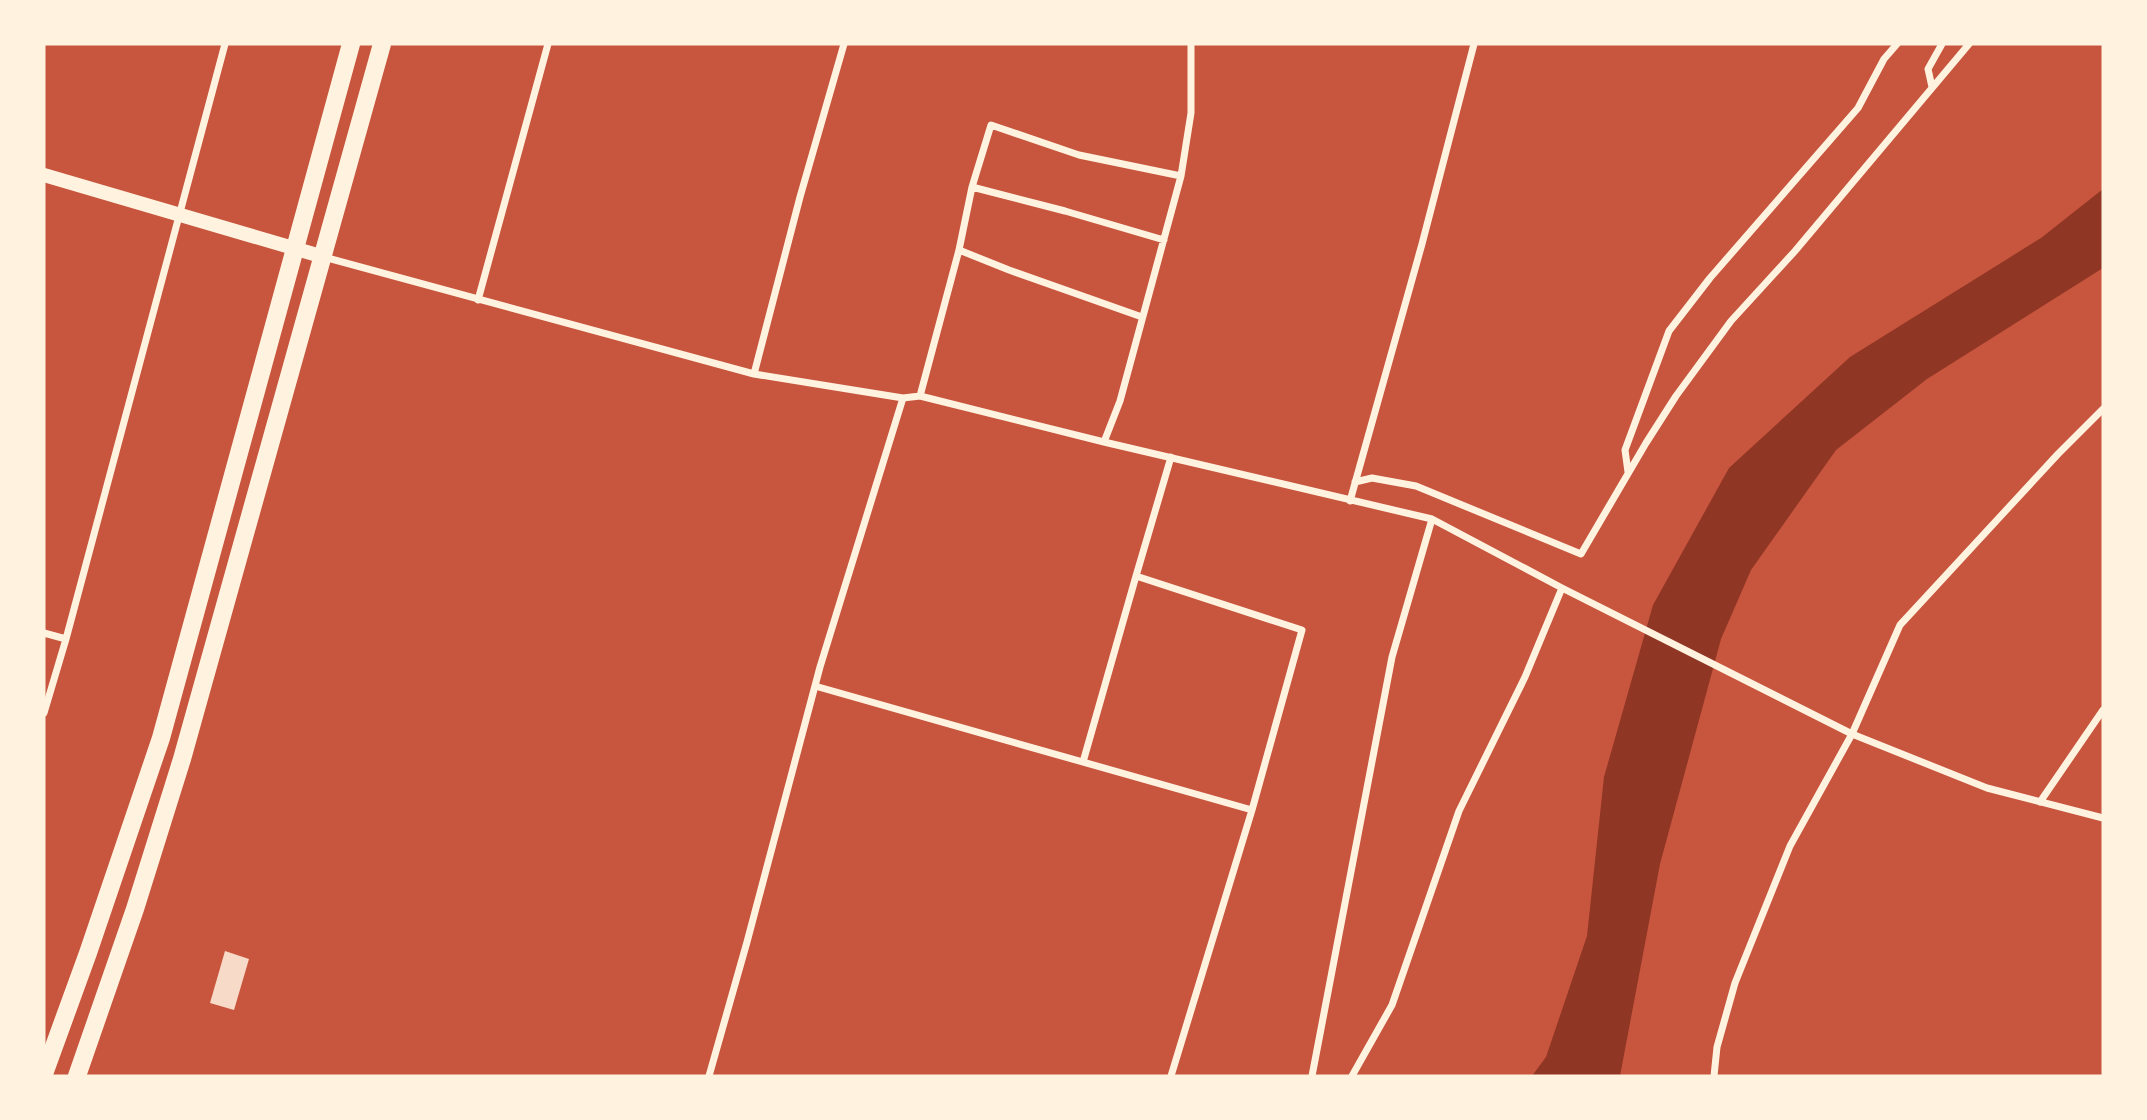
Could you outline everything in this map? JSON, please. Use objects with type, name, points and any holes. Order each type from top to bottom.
[{"type":"highway","points":[[44,1074],[161,738],[351,44]]},
{"type":"highway","points":[[77,1076],[131,921],[182,759],[382,44]]},
{"type":"main road","points":[[44,174],[324,257]]},
{"type":"street","points":[[44,713],[225,44]]},
{"type":"street","points":[[478,300],[548,44]]},
{"type":"street","points":[[754,374],[800,197],[844,44]]},
{"type":"street","points":[[1104,442],[1120,401],[1181,176],[1191,113],[1191,44]]},
{"type":"street","points":[[1350,501],[1422,244],[1474,44]]},
{"type":"street","points":[[1628,472],[1625,450],[1669,331],[1710,278],[1858,107],[1884,59],[1897,44]]},
{"type":"street","points":[[1932,87],[1928,69],[1942,44]]},
{"type":"street","points":[[1356,482],[1372,478],[1416,486],[1581,554],[1676,396],[1731,321],[1795,251],[1969,44]]},
{"type":"street","points":[[920,396],[959,250],[972,187],[991,125],[1079,155],[1181,176]]},
{"type":"street","points":[[972,187],[1164,240]]},
{"type":"street","points":[[959,250],[1142,317]]},
{"type":"street","points":[[324,257],[754,374],[903,398],[920,396],[1432,519],[1852,734],[1987,788],[2103,818]]},
{"type":"street","points":[[709,1076],[816,686],[903,398]]},
{"type":"street","points":[[1714,1076],[1717,1047],[1735,983],[1785,859],[1852,734],[1900,625],[2058,453],[2103,409]]},
{"type":"street","points":[[1083,762],[1171,457]]},
{"type":"street","points":[[1312,1076],[1392,657],[1432,519]]},
{"type":"street","points":[[1136,576],[1302,630],[1252,810],[1171,1076]]},
{"type":"street","points":[[1352,1076],[1392,1006],[1459,811],[1525,677],[1562,587]]},
{"type":"street","points":[[44,633],[66,639]]},
{"type":"street","points":[[816,686],[1252,810]]},
{"type":"street","points":[[2040,802],[2103,710]]},
{"type":"shaded area","points":[[2103,189],[2103,268],[1927,379],[1836,450],[1751,570],[1721,639],[1660,864],[1620,1076],[1532,1076],[1546,1057],[1587,936],[1604,777],[1653,605],[1729,468],[1850,357],[2041,238]]},
{"type":"building","points":[[225,951],[249,959],[234,1010],[210,1003]]}]
